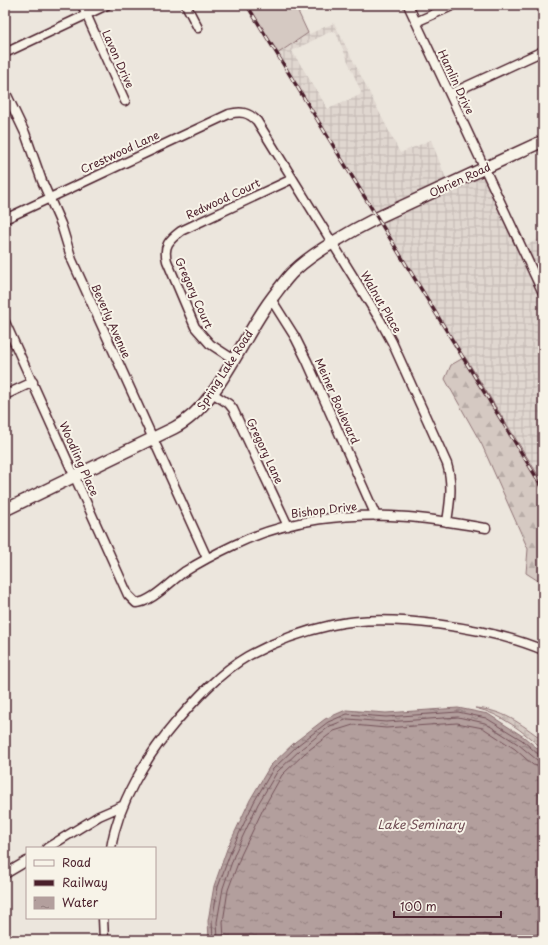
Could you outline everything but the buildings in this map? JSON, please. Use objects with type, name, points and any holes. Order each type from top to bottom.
[{"type":"street","name":"Lavon Drive","points":[[82,5],[125,101]]},
{"type":"street","points":[[5,53],[107,5]]},
{"type":"street","points":[[186,5],[198,28]]},
{"type":"street","name":"Hamlin Drive","points":[[408,5],[543,293]]},
{"type":"street","points":[[416,22],[454,5]]},
{"type":"street","points":[[450,94],[543,51]]},
{"type":"street","name":"Beverly Avenue","points":[[5,91],[24,132],[49,198],[61,224],[72,260],[207,558]]},
{"type":"street","name":"Crestwood Lane","points":[[5,219],[229,114],[239,112],[246,113]]},
{"type":"street","name":"Walnut Place","points":[[246,113],[257,121],[333,243],[392,342],[448,464],[452,490],[447,522]]},
{"type":"street","name":"Obrien Road","points":[[377,218],[543,141]]},
{"type":"street","name":"Redwood Court","points":[[166,244],[181,231],[292,179]]},
{"type":"street","name":"Spring Lake Road","points":[[5,510],[75,477],[192,418],[200,410],[212,393],[271,299],[295,270],[333,243],[377,218]]},
{"type":"street","name":"Gregory Court","points":[[166,244],[165,252],[167,261],[196,327],[210,344],[233,359]]},
{"type":"street","name":"Meiner Boulevard","points":[[271,299],[295,337],[307,361],[376,516]]},
{"type":"street","name":"Woodling Place","points":[[5,322],[128,595],[136,603]]},
{"type":"street","points":[[5,395],[33,382]]},
{"type":"street","name":"Gregory Lane","points":[[212,393],[228,404],[237,416],[288,526]]},
{"type":"street","name":"Bishop Drive","points":[[136,603],[147,600],[182,573],[236,543],[288,526],[325,519],[376,516],[409,517],[486,528]]},
{"type":"street","points":[[111,847],[122,806],[158,743],[187,710],[219,678],[247,657],[284,640],[333,624],[386,620],[463,628],[543,650]]},
{"type":"street","points":[[49,847],[99,816],[122,806]]},
{"type":"street","points":[[5,874],[26,862]]},
{"type":"street","points":[[103,919],[104,940]]},
{"type":"shaded area","points":[[334,23],[400,153],[431,140],[447,181],[376,213],[277,54],[308,33],[309,34]],"holes":[[[332,31],[336,33],[361,92],[360,95],[328,109],[292,51]]]},
{"type":"shaded area","points":[[483,174],[521,248],[543,237],[543,483],[380,221]]},
{"type":"green space","points":[[246,5],[295,5],[308,33],[277,54],[276,49]]},
{"type":"green space","points":[[465,357],[543,483],[543,584],[526,573],[528,549],[482,445],[445,379],[451,365]]},
{"type":"green space","points":[[475,708],[494,711],[511,718],[543,740],[543,749],[503,719],[494,714]]},
{"type":"water","name":"Lake Seminary","points":[[458,708],[488,714],[524,737],[543,753],[543,940],[209,940],[208,921],[214,886],[227,849],[250,800],[270,766],[295,742],[325,719],[346,710],[386,713]]},
{"type":"railway","points":[[247,5],[543,488]]}]
